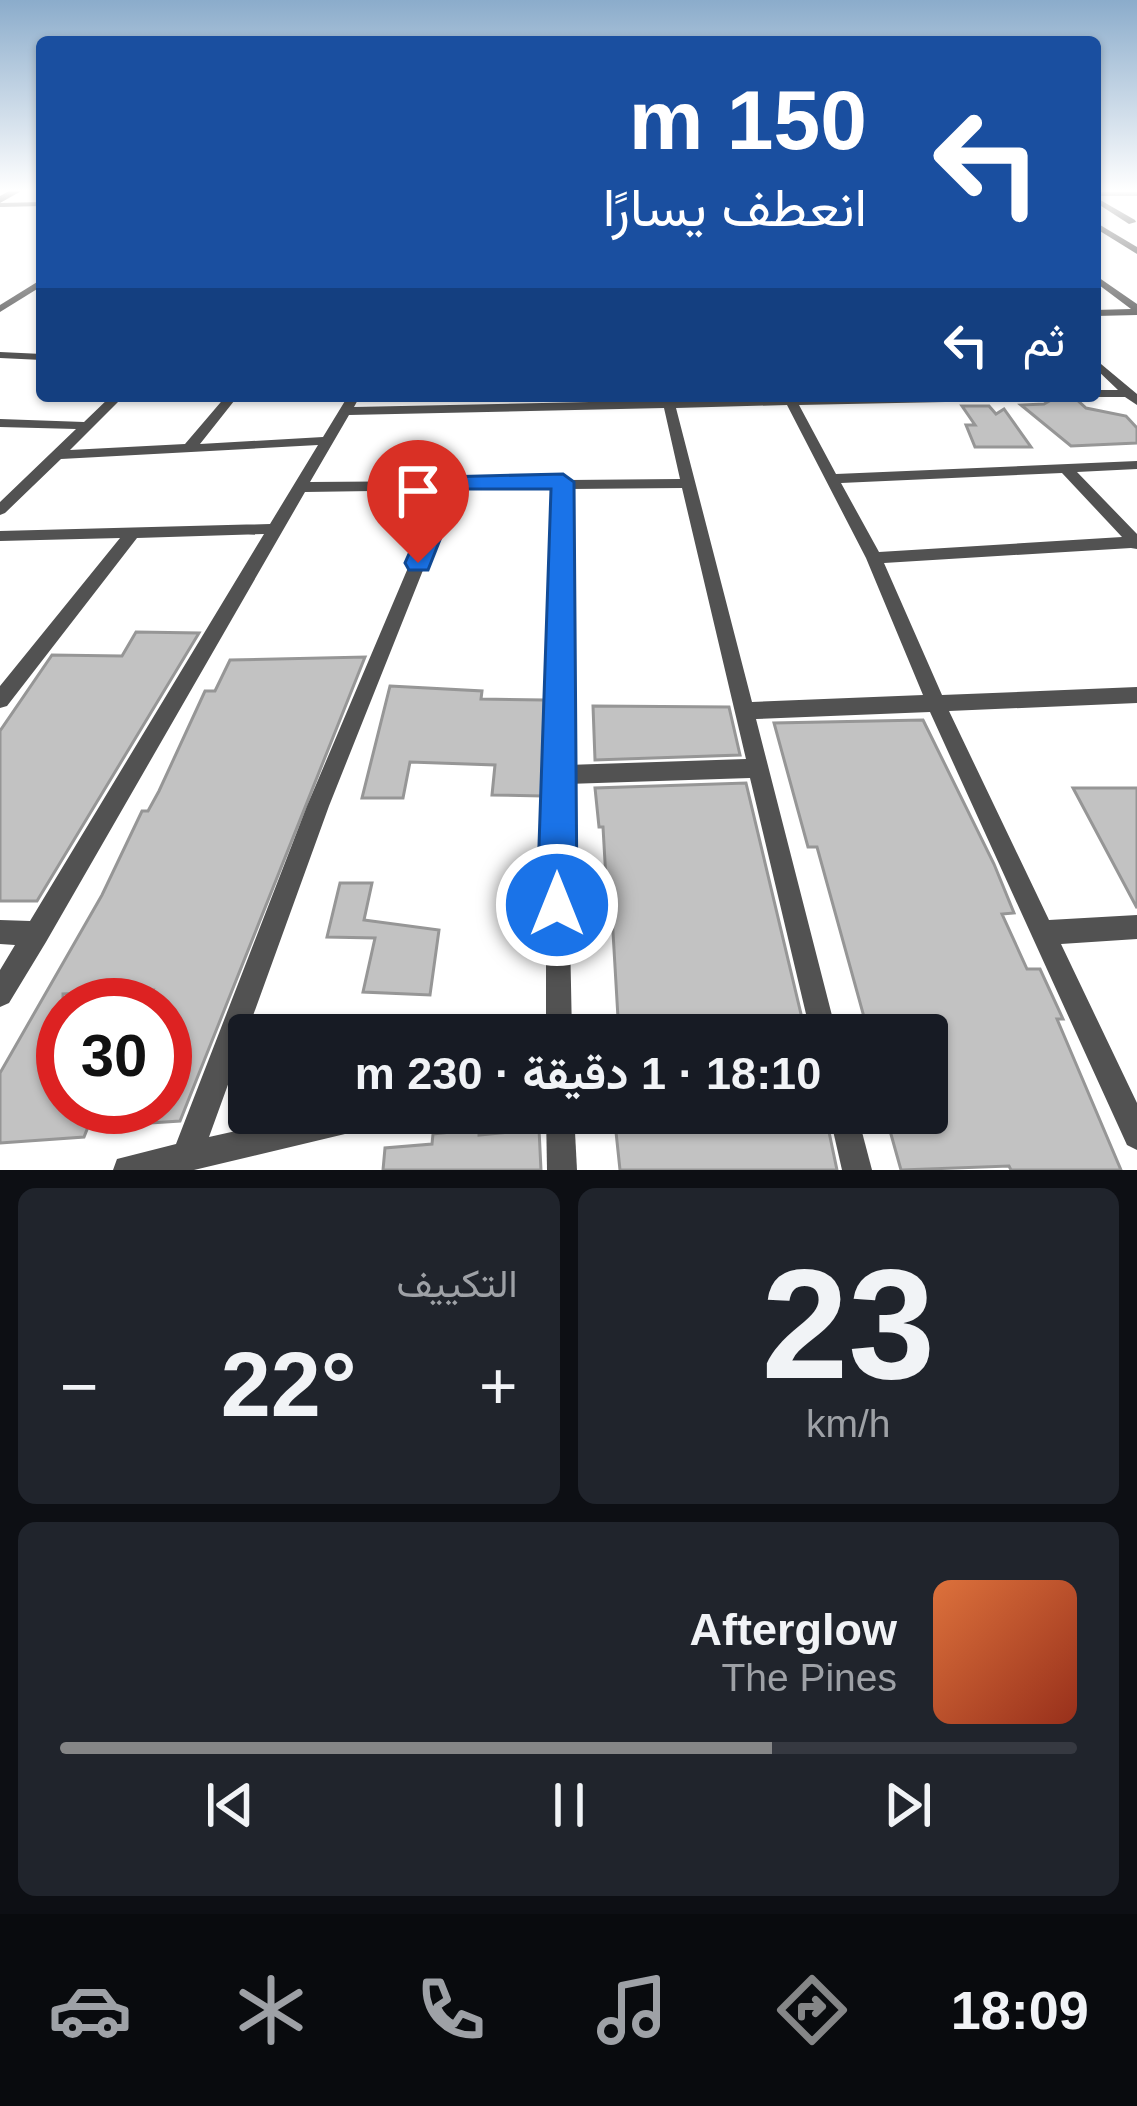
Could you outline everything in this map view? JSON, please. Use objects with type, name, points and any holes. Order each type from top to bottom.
[{"type":"street","points":[[1101,283],[1137,311]]},
{"type":"street","points":[[0,309],[36,285]]},
{"type":"street","points":[[1101,313],[1137,311]]},
{"type":"street","points":[[0,355],[36,356]]},
{"type":"street","points":[[1101,368],[1133,397]]},
{"type":"street","points":[[1101,394],[1133,397]]},
{"type":"street","points":[[0,510],[112,402]]},
{"type":"street","points":[[189,448],[227,402]]},
{"type":"street","points":[[0,994],[349,403],[459,402]]},
{"type":"street","points":[[611,402],[791,402],[874,558],[936,704],[1137,1135]]},
{"type":"street","points":[[669,404],[819,1014]]},
{"type":"street","points":[[0,423],[88,426]]},
{"type":"street","points":[[58,455],[327,441]]},
{"type":"street","points":[[832,479],[1137,465]]},
{"type":"street","points":[[1065,468],[1136,543]]},
{"type":"street","points":[[186,1158],[318,806],[452,482]]},
{"type":"street","points":[[559,1014],[556,775],[563,482]]},
{"type":"street","points":[[300,487],[688,483]]},
{"type":"street","points":[[0,536],[275,529]]},
{"type":"street","points":[[0,700],[133,532]]},
{"type":"street","points":[[874,558],[1136,543]]},
{"type":"street","points":[[744,711],[1137,694]]},
{"type":"street","points":[[556,775],[758,768]]},
{"type":"street","points":[[1041,933],[1137,927]]},
{"type":"street","points":[[0,932],[37,933]]},
{"type":"street","points":[[128,1170],[290,1134]]},
{"type":"street","points":[[561,1134],[562,1170]]},
{"type":"street","points":[[848,1134],[857,1170]]},
{"type":"building","points":[[1079,402],[1086,408],[1126,416],[1137,428],[1137,443],[1071,446],[1021,405]]},
{"type":"building","points":[[962,406],[989,406],[996,414],[1004,409],[1031,447],[975,447],[966,425],[975,425]]},
{"type":"building","points":[[136,632],[199,633],[37,901],[0,901],[0,731],[52,655],[122,656]]},
{"type":"building","points":[[365,657],[192,1091],[192,978],[54,978],[142,811],[148,811],[159,791],[205,691],[215,691],[230,660]]},
{"type":"building","points":[[390,686],[482,691],[481,699],[544,700],[542,796],[492,795],[495,765],[410,762],[403,798],[362,798]]},
{"type":"building","points":[[593,706],[729,707],[740,755],[595,760]]},
{"type":"building","points":[[923,720],[994,864],[1014,913],[1002,914],[1027,969],[1040,969],[1063,1019],[1057,1019],[1121,1170],[1011,1170],[1009,1166],[901,1170],[891,1134],[948,1134],[948,1014],[863,1014],[817,847],[808,847],[774,723]]},
{"type":"building","points":[[746,783],[801,1014],[618,1014],[612,915],[608,915],[603,827],[599,827],[595,788]]},
{"type":"building","points":[[1073,788],[1137,788],[1137,908]]},
{"type":"building","points":[[340,883],[372,883],[364,920],[439,930],[430,995],[363,992],[375,938],[327,937]]},
{"type":"building","points":[[36,1010],[36,1134],[84,1137],[0,1143],[0,1073]]},
{"type":"building","points":[[433,1134],[539,1134],[541,1170],[383,1170],[385,1148],[432,1144]]},
{"type":"building","points":[[616,1134],[829,1134],[837,1170],[620,1170]]},
{"type":"route","points":[[418,563],[452,482],[563,482],[557,905]]}]
